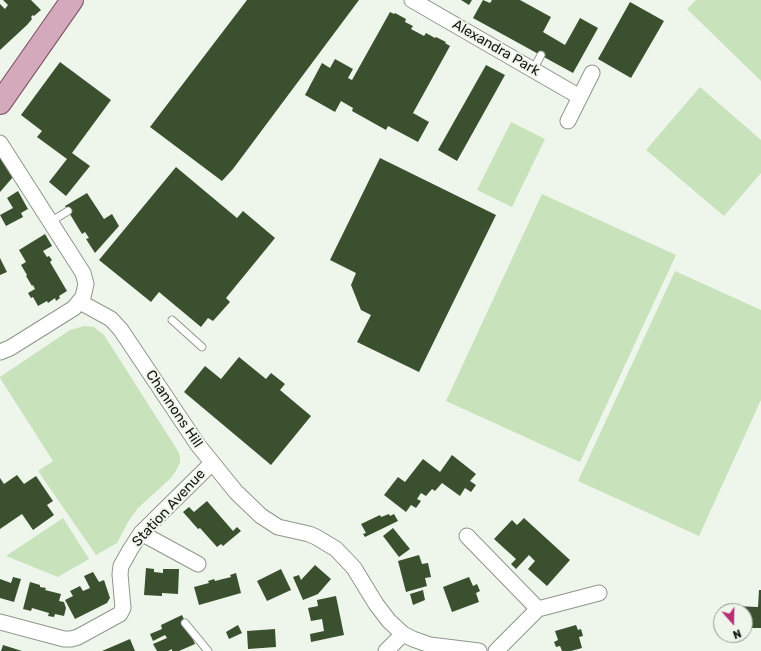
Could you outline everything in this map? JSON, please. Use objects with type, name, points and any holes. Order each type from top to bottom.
[{"type":"main road","points":[[1,97],[72,0]]},
{"type":"street","name":"Alexandra Park","points":[[412,0],[580,97]]},
{"type":"street","points":[[568,121],[592,73]]},
{"type":"street","points":[[0,143],[85,279],[86,289],[80,302],[74,308],[10,348],[0,352]]},
{"type":"street","name":"Channons Hill","points":[[80,302],[111,319],[121,330],[198,445],[247,503],[269,522],[278,527],[309,534],[336,549],[354,568],[376,604],[389,621],[403,634],[412,639],[430,645],[479,651]]},
{"type":"street","name":"Station Avenue","points":[[0,622],[64,639],[71,639],[78,637],[120,614],[123,608],[120,574],[121,566],[130,550],[141,533],[212,463]]},
{"type":"street","points":[[141,533],[198,564]]},
{"type":"street","points":[[467,536],[538,609]]},
{"type":"street","points":[[496,651],[538,609],[599,593]]},
{"type":"street","points":[[386,651],[403,634]]},
{"type":"lane","points":[[533,70],[541,55]]},
{"type":"lane","points":[[50,222],[68,211]]},
{"type":"lane","points":[[172,320],[202,347]]},
{"type":"lane","points":[[185,623],[208,651]]},
{"type":"green space","points":[[696,0],[761,0],[761,81],[687,9]]},
{"type":"green space","points":[[700,87],[761,140],[761,173],[724,216],[646,150]]},
{"type":"green space","points":[[511,122],[545,139],[512,207],[477,190]]},
{"type":"green space","points":[[542,194],[676,255],[580,462],[446,401]]},
{"type":"green space","points":[[675,271],[761,310],[761,400],[699,536],[578,481]]},
{"type":"green space","points":[[84,326],[94,327],[104,335],[180,456],[180,462],[171,478],[138,508],[128,522],[117,543],[96,555],[38,471],[53,461],[0,378],[70,330]]},
{"type":"green space","points":[[63,518],[89,559],[58,577],[6,556]]},
{"type":"building","points":[[3,0],[31,0],[41,10],[34,16],[33,15],[31,17],[32,19],[27,25],[0,50],[0,4],[5,9],[8,5]]},
{"type":"building","points":[[247,0],[359,0],[233,169],[222,181],[150,127]]},
{"type":"building","points":[[461,0],[472,0],[469,5]]},
{"type":"building","points":[[483,0],[490,3],[492,0],[520,0],[551,17],[543,32],[565,45],[580,18],[598,28],[573,73],[473,18]]},
{"type":"building","points":[[630,2],[664,21],[631,78],[598,59]]},
{"type":"building","points":[[390,12],[406,19],[405,22],[413,26],[411,29],[424,36],[426,33],[435,38],[436,37],[446,42],[445,43],[450,46],[413,113],[429,122],[418,142],[388,126],[386,130],[352,111],[353,108],[341,101],[335,112],[305,95],[322,63],[330,68],[335,59],[353,69],[348,78],[352,80]]},
{"type":"building","points":[[60,62],[111,100],[72,153],[90,166],[66,196],[49,182],[67,159],[37,137],[42,131],[21,115]]},
{"type":"building","points":[[486,65],[505,75],[457,161],[438,150]]},
{"type":"building","points":[[0,156],[13,177],[0,192]]},
{"type":"building","points":[[380,158],[496,215],[419,372],[357,342],[371,315],[361,310],[351,285],[356,273],[330,260]]},
{"type":"building","points":[[176,167],[237,218],[243,211],[275,238],[226,298],[230,302],[213,321],[208,318],[201,327],[159,292],[151,302],[99,260]]},
{"type":"building","points":[[18,191],[28,209],[21,213],[23,217],[6,226],[0,215],[13,208],[7,198]]},
{"type":"building","points":[[87,193],[104,219],[112,214],[119,226],[95,253],[86,239],[89,238],[85,232],[82,234],[65,206]]},
{"type":"building","points":[[45,234],[52,246],[43,251],[47,257],[49,256],[52,260],[50,262],[67,291],[59,296],[60,298],[56,301],[55,298],[48,303],[47,301],[38,306],[33,297],[31,298],[28,293],[35,289],[26,276],[27,275],[21,265],[26,262],[19,250]]},
{"type":"building","points":[[0,258],[7,272],[0,275]]},
{"type":"building","points":[[239,357],[266,379],[271,373],[285,384],[280,390],[311,416],[271,465],[184,392],[205,366],[221,379]]},
{"type":"building","points":[[452,455],[476,474],[470,481],[476,485],[471,492],[465,488],[460,496],[442,483],[435,491],[432,489],[426,496],[421,493],[417,499],[421,501],[416,508],[411,505],[406,512],[384,495],[398,477],[405,482],[423,459],[440,472]]},
{"type":"building","points":[[17,475],[24,484],[36,476],[53,501],[47,505],[54,515],[33,530],[22,514],[0,529],[0,478],[4,484]]},
{"type":"building","points":[[207,501],[233,531],[237,527],[241,531],[223,546],[221,544],[217,547],[183,512],[189,507],[194,512]]},
{"type":"building","points":[[389,514],[390,516],[394,514],[398,521],[365,537],[363,534],[366,533],[361,524],[380,515],[381,517]]},
{"type":"building","points":[[524,518],[570,560],[547,586],[528,569],[535,561],[529,555],[516,569],[511,564],[516,559],[494,539],[512,520],[517,525]]},
{"type":"building","points":[[393,528],[410,549],[399,557],[383,536]]},
{"type":"building","points":[[419,555],[422,564],[428,563],[431,577],[425,578],[427,586],[406,592],[398,561]]},
{"type":"building","points":[[315,565],[331,579],[318,594],[303,600],[293,577],[299,575],[301,580]]},
{"type":"building","points":[[146,568],[154,569],[154,572],[163,573],[163,569],[179,569],[178,594],[162,593],[162,596],[144,595]]},
{"type":"building","points":[[281,569],[291,590],[267,601],[257,581]]},
{"type":"building","points":[[93,572],[99,582],[104,580],[110,598],[107,603],[75,619],[65,600],[73,596],[70,591],[80,586],[83,591],[90,588],[84,576]]},
{"type":"building","points":[[236,573],[241,593],[199,605],[194,587],[209,583],[208,581],[214,579],[215,581],[231,577],[230,575]]},
{"type":"building","points":[[13,577],[21,579],[14,602],[0,598],[0,579],[11,583]]},
{"type":"building","points":[[469,577],[473,586],[477,584],[480,591],[476,593],[479,602],[452,612],[443,587]]},
{"type":"building","points":[[30,582],[46,588],[45,590],[61,594],[59,601],[64,602],[66,608],[64,616],[55,614],[54,617],[48,616],[49,613],[32,608],[31,611],[23,609]]},
{"type":"building","points":[[423,590],[425,600],[413,605],[410,594]]},
{"type":"building","points":[[759,590],[761,590],[761,628],[753,628],[753,607],[758,607]]},
{"type":"building","points":[[336,596],[344,635],[311,642],[310,634],[324,631],[322,619],[311,621],[308,608],[318,606],[317,600]]},
{"type":"building","points":[[182,615],[195,644],[179,651],[172,651],[172,649],[168,651],[157,651],[153,644],[167,638],[165,635],[153,641],[150,634],[162,629],[161,625]]},
{"type":"building","points":[[238,625],[242,633],[229,639],[226,632]]},
{"type":"building","points":[[576,625],[578,630],[581,629],[583,636],[579,637],[582,648],[571,651],[562,651],[560,646],[556,647],[554,642],[558,640],[555,631]]},
{"type":"building","points":[[275,629],[276,647],[248,649],[247,631]]},
{"type":"building","points":[[130,639],[135,651],[102,651]]},
{"type":"building","points":[[3,645],[22,651],[1,651]]}]
